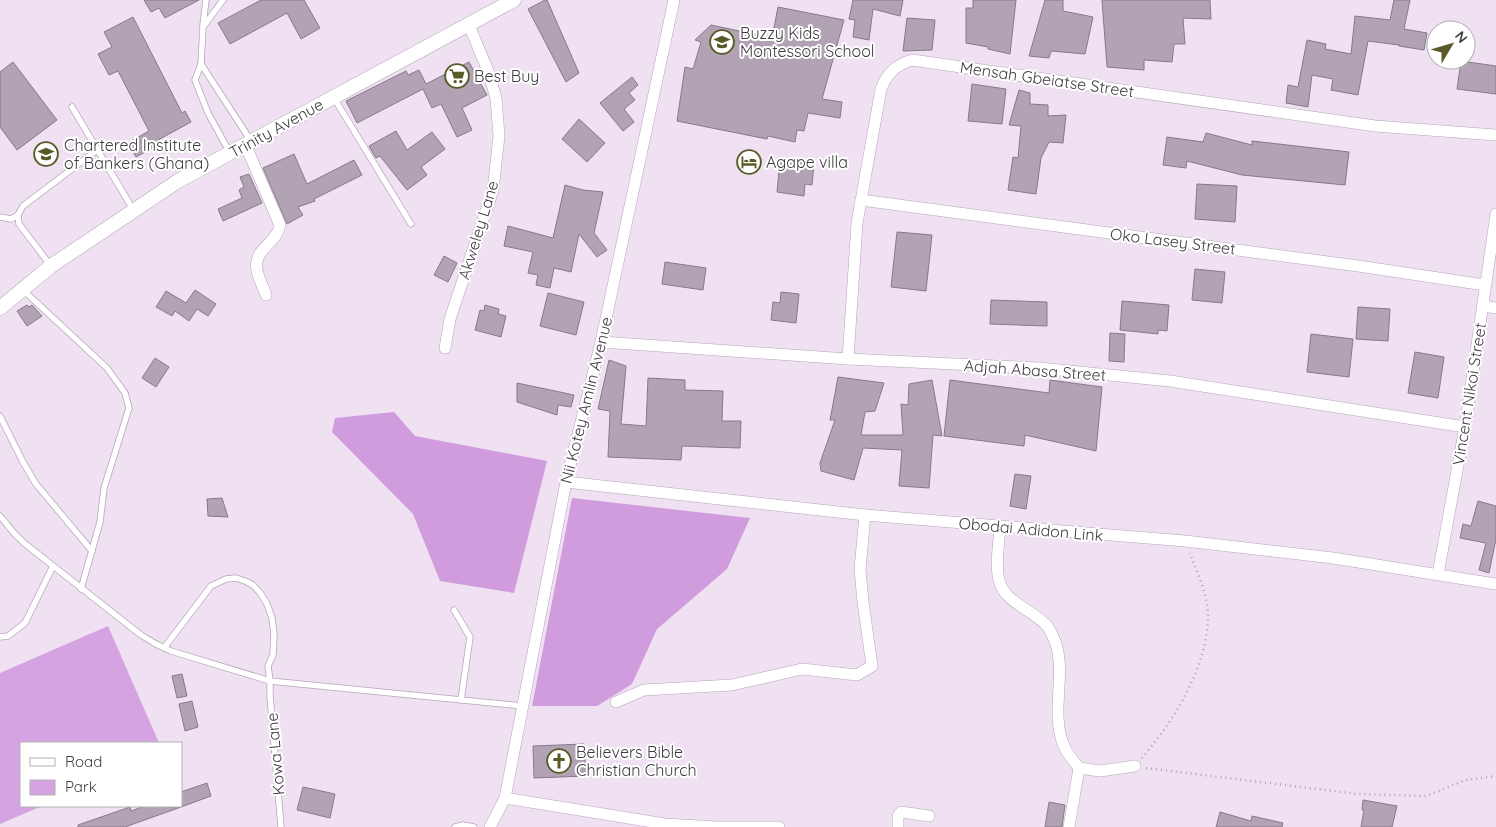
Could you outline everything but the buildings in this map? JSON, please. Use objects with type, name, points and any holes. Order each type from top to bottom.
[{"type":"street","name":"Trinity Avenue","points":[[0,308],[51,266],[178,181],[514,0]]},
{"type":"street","name":"Nii Kotey Amlin Avenue","points":[[490,827],[505,798],[566,482],[601,342],[673,1]]},
{"type":"street","name":"Akweley Lane","points":[[445,348],[450,319],[493,190],[499,136],[496,98],[488,71],[469,25]]},
{"type":"street","name":"Mensah Gbeiatse Street","points":[[848,359],[857,223],[861,200],[878,104],[885,78],[900,63],[912,60],[1375,126],[1496,136]]},
{"type":"street","points":[[248,142],[280,225],[276,237],[256,261],[266,295]]},
{"type":"street","name":"Oko Lasey Street","points":[[861,200],[1358,266],[1486,285]]},
{"type":"street","name":"Vincent Nikoi Street","points":[[1438,574],[1465,427],[1496,214]]},
{"type":"street","points":[[1483,306],[1496,308]]},
{"type":"street","name":"Adjah Abasa Street","points":[[601,342],[848,359],[1039,368],[1170,381],[1465,427]]},
{"type":"street","name":"Obodai Adidon Link","points":[[566,482],[865,515],[1185,541],[1333,558],[1496,584]]},
{"type":"street","points":[[616,702],[644,690],[732,685],[802,669],[857,675],[870,669],[872,666],[860,568],[865,515]]},
{"type":"street","points":[[1000,527],[998,578],[1001,587],[1010,597],[1048,627],[1056,643],[1061,667],[1057,713],[1060,736],[1064,747],[1079,768],[1069,827]]},
{"type":"street","points":[[1079,768],[1100,771],[1135,766]]},
{"type":"street","points":[[505,798],[665,824],[716,827],[779,827]]},
{"type":"street","points":[[898,827],[898,816],[902,812],[929,816]]},
{"type":"lane","points":[[206,0],[201,64],[195,80],[208,113],[230,153]]},
{"type":"lane","points":[[203,27],[224,0]]},
{"type":"lane","points":[[201,64],[248,142]]},
{"type":"lane","points":[[333,97],[411,224]]},
{"type":"lane","points":[[72,107],[134,211]]},
{"type":"lane","points":[[0,217],[11,220],[18,215],[24,206],[97,150]]},
{"type":"lane","points":[[18,215],[19,224],[51,266]]},
{"type":"lane","points":[[22,289],[107,368],[125,393],[130,408],[104,488],[100,522],[81,589]]},
{"type":"lane","points":[[0,416],[36,484],[92,550]]},
{"type":"lane","points":[[0,515],[13,532],[81,589],[141,635],[164,648],[270,681],[523,706]]},
{"type":"lane","points":[[0,638],[8,636],[25,623],[53,566]]},
{"type":"lane","name":"Kowa Lane","points":[[164,648],[211,586],[226,579],[236,578],[253,585],[261,594],[272,618],[274,634],[273,655],[268,666],[281,827]]},
{"type":"lane","points":[[454,610],[470,637],[461,700]]},
{"type":"lane","points":[[455,827],[463,825],[474,827]]},
{"type":"path","points":[[1135,766],[1162,734],[1191,683],[1204,644],[1208,615],[1203,590],[1185,541]]},
{"type":"path","points":[[1135,766],[1358,794],[1416,796],[1426,796],[1466,780],[1496,776]]},
{"type":"green space","points":[[108,626],[159,742],[20,742],[20,807],[40,807],[0,824],[0,673]]},
{"type":"shaded area","points":[[394,412],[415,436],[547,461],[514,593],[440,581],[413,514],[332,432],[335,418]]},
{"type":"shaded area","points":[[572,498],[750,518],[727,569],[657,629],[632,684],[597,706],[532,706]]},
{"type":"place","name":"Buzzy Kids Montessori School","points":[[722,42]]},
{"type":"place","name":"Best Buy","points":[[457,76]]},
{"type":"place","name":"Chartered Institute of Bankers (Ghana)","points":[[46,154]]},
{"type":"place","name":"Agape villa","points":[[749,162]]},
{"type":"place","name":"Believers Bible Christian Church","points":[[559,761]]}]
